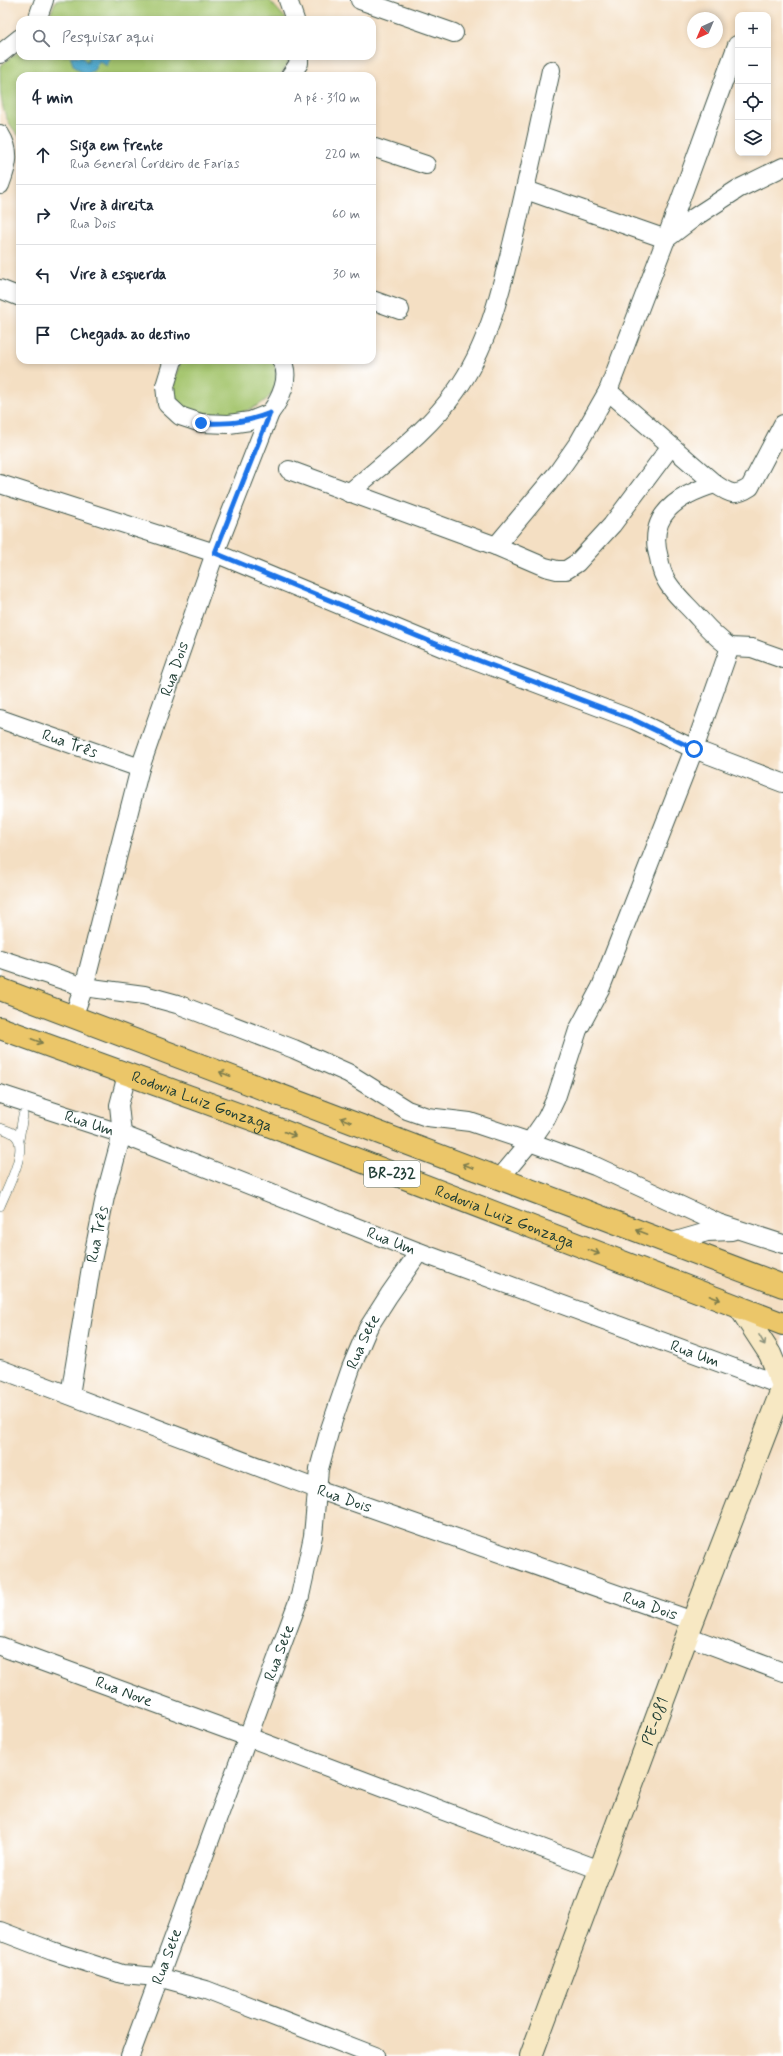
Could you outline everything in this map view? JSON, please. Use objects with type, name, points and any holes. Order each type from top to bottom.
[{"type":"highway","name":"BR-232","points":[[0,989],[669,1243],[776,1279]]},
{"type":"highway","name":"Rodovia Luiz Gonzaga","points":[[0,1028],[265,1124],[783,1324]]},
{"type":"street","points":[[38,16],[44,0]]},
{"type":"street","points":[[288,0],[294,16]]},
{"type":"street","points":[[360,0],[454,33]]},
{"type":"street","points":[[0,54],[16,41]]},
{"type":"street","points":[[496,546],[558,472],[579,442],[608,391],[666,239],[736,48]]},
{"type":"street","points":[[293,72],[299,63],[299,60]]},
{"type":"street","points":[[349,493],[428,424],[456,391],[473,363],[490,321],[504,279],[526,190],[551,70]]},
{"type":"street","points":[[0,185],[8,158],[7,142]]},
{"type":"street","points":[[376,148],[426,165]]},
{"type":"street","points":[[666,239],[695,217],[738,189],[781,170]]},
{"type":"street","points":[[526,190],[666,239]]},
{"type":"street","points":[[0,289],[16,295]]},
{"type":"street","points":[[376,301],[400,310]]},
{"type":"street","points":[[172,364],[165,386],[167,404],[180,416],[201,423],[229,424],[250,421],[270,413]]},
{"type":"street","name":"Rua Dois","points":[[73,1016],[84,987],[140,768],[215,553],[270,413],[277,404],[285,382],[282,364]]},
{"type":"street","points":[[608,391],[716,484],[734,494],[741,493],[750,486],[783,424]]},
{"type":"street","points":[[289,470],[496,546],[545,567],[557,570],[566,570],[577,563],[612,525],[671,446]]},
{"type":"street","points":[[0,484],[215,553],[446,648],[634,720],[694,749],[783,783]]},
{"type":"street","points":[[716,484],[695,490],[667,508],[657,526],[655,544],[664,576],[678,596],[720,641],[730,647],[752,648],[783,659]]},
{"type":"street","points":[[500,1178],[530,1142],[546,1119],[556,1098],[578,1030],[601,987],[694,749],[730,647]]},
{"type":"street","name":"Rua Três","points":[[0,719],[140,768]]},
{"type":"street","points":[[0,959],[84,987],[144,995],[177,1004],[294,1049],[341,1070],[385,1095],[407,1110],[427,1117],[470,1122],[530,1142],[595,1166],[688,1210],[740,1230],[783,1244]]},
{"type":"street","name":"Rua Três","points":[[70,1395],[92,1261],[105,1197],[122,1134],[119,1106],[127,1075]]},
{"type":"street","name":"Rua Um","points":[[0,1094],[24,1109],[122,1134],[419,1252],[783,1386]]},
{"type":"street","points":[[669,1243],[708,1232],[740,1230]]},
{"type":"street","name":"Rua Sete","points":[[130,2056],[300,1596],[312,1536],[319,1469],[330,1429],[351,1368],[368,1328],[419,1252]]},
{"type":"street","points":[[740,1308],[770,1354],[783,1386]]},
{"type":"street","name":"Rua Dois","points":[[0,1369],[690,1628],[783,1672]]},
{"type":"street","name":"PE-081","points":[[531,2056],[690,1628],[783,1386]]},
{"type":"street","name":"Rua Nove","points":[[0,1646],[248,1737]]},
{"type":"street","points":[[248,1737],[600,1870]]},
{"type":"street","points":[[0,1931],[52,1951],[122,1974],[158,1977],[206,1990],[375,2056]]},
{"type":"lane","points":[[0,1206],[20,1153],[19,1140],[24,1109]]},
{"type":"lane","points":[[0,1128],[10,1132],[19,1140]]},
{"type":"green space","points":[[56,0],[269,0],[283,16],[50,16]]},
{"type":"green space","points":[[16,54],[16,60],[289,60],[282,72],[16,72],[16,132],[8,121],[2,105],[0,66]]},
{"type":"green space","points":[[180,364],[275,364],[276,381],[272,393],[264,402],[251,409],[220,416],[205,415],[191,412],[180,404],[174,393]]},
{"type":"water","points":[[71,60],[85,60],[87,63],[88,60],[109,60],[107,66],[99,61],[92,72],[81,72],[74,67]]},
{"type":"route","points":[[201,423],[229,424],[250,421],[270,413],[215,553],[446,648],[634,720],[672,737],[694,749]]}]
